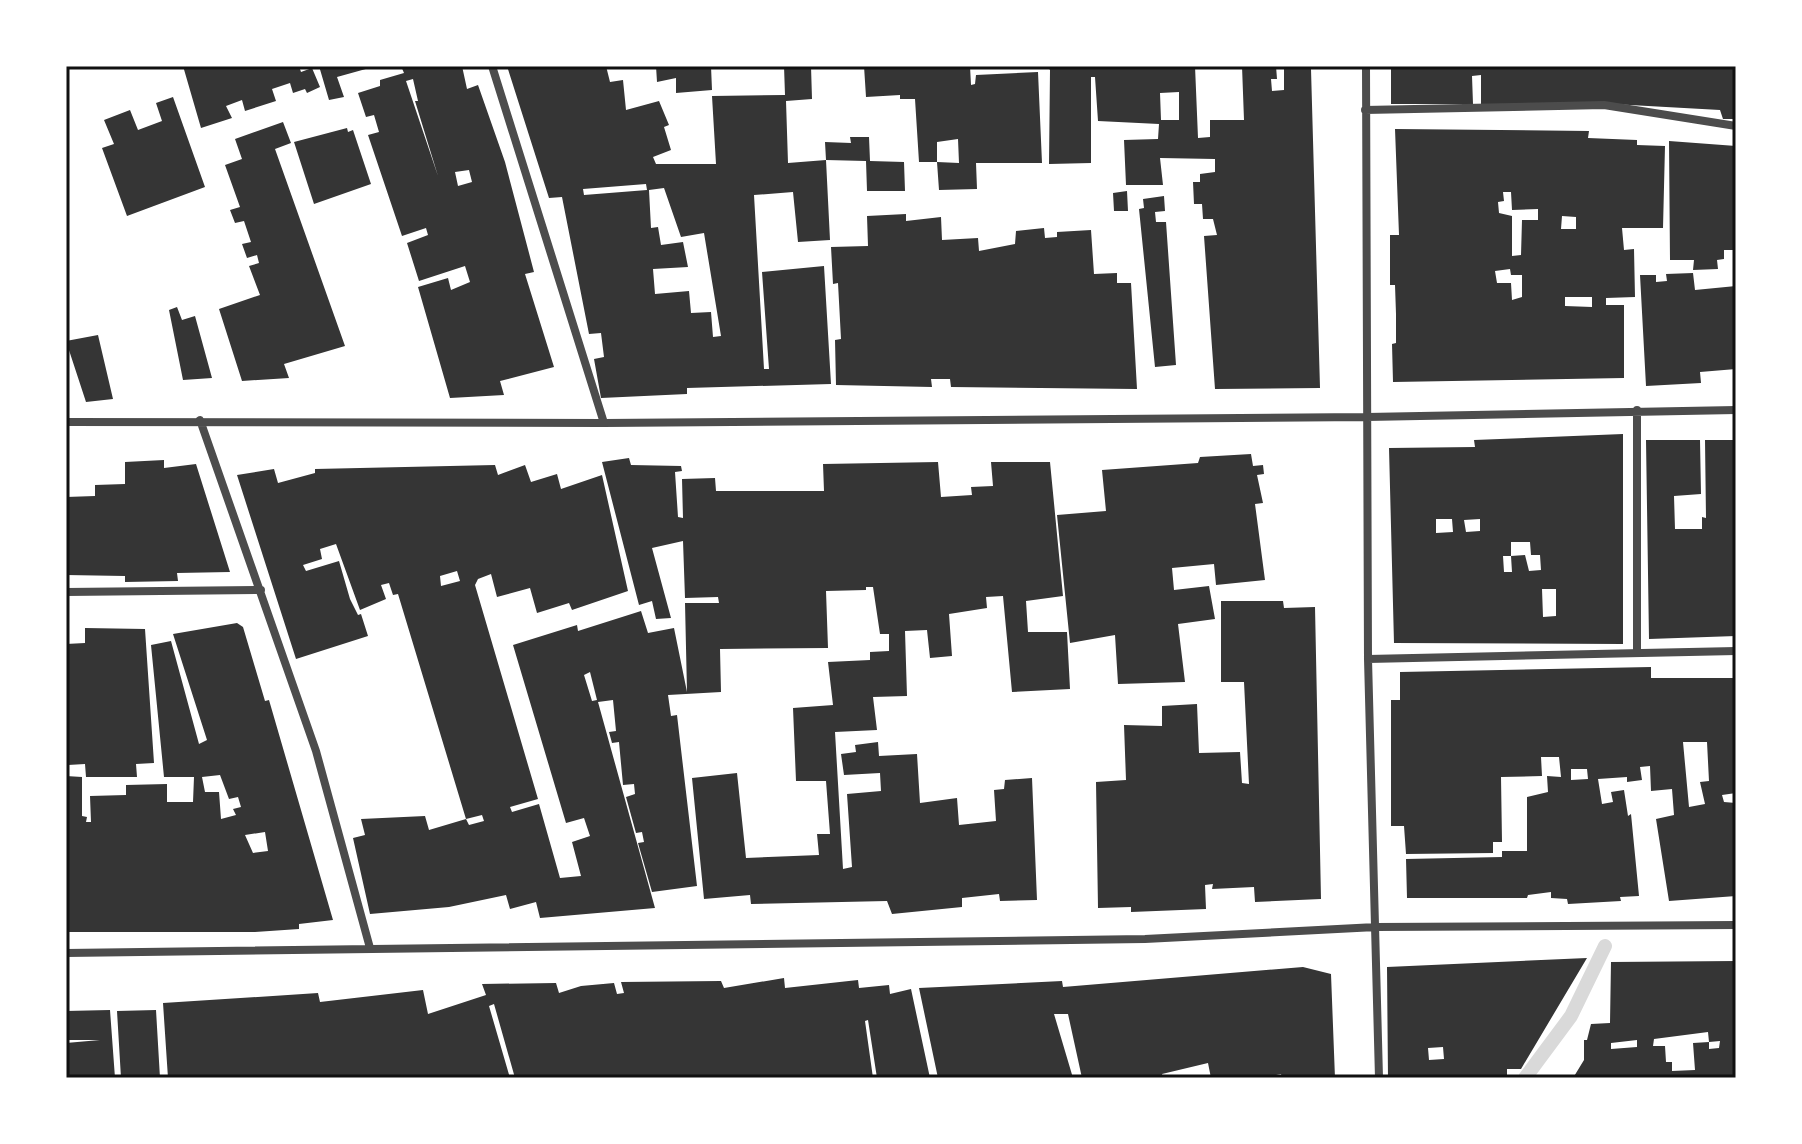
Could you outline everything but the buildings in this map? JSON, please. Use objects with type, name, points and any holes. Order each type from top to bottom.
[{"type":"street","points":[[492,66],[604,423]]},
{"type":"street","points":[[1366,66],[1368,659],[1379,1078]]},
{"type":"street","points":[[1365,110],[1604,105],[1736,126]]},
{"type":"street","points":[[1637,410],[1637,653]]},
{"type":"street","points":[[66,422],[604,423],[1367,417],[1736,410]]},
{"type":"street","points":[[200,420],[316,751],[370,948]]},
{"type":"street","points":[[66,592],[261,590]]},
{"type":"street","points":[[1368,659],[1736,651]]},
{"type":"street","points":[[66,953],[1145,939],[1376,927],[1736,925]]},
{"type":"waterway","points":[[1525,1078],[1571,1016],[1605,946]]}]
